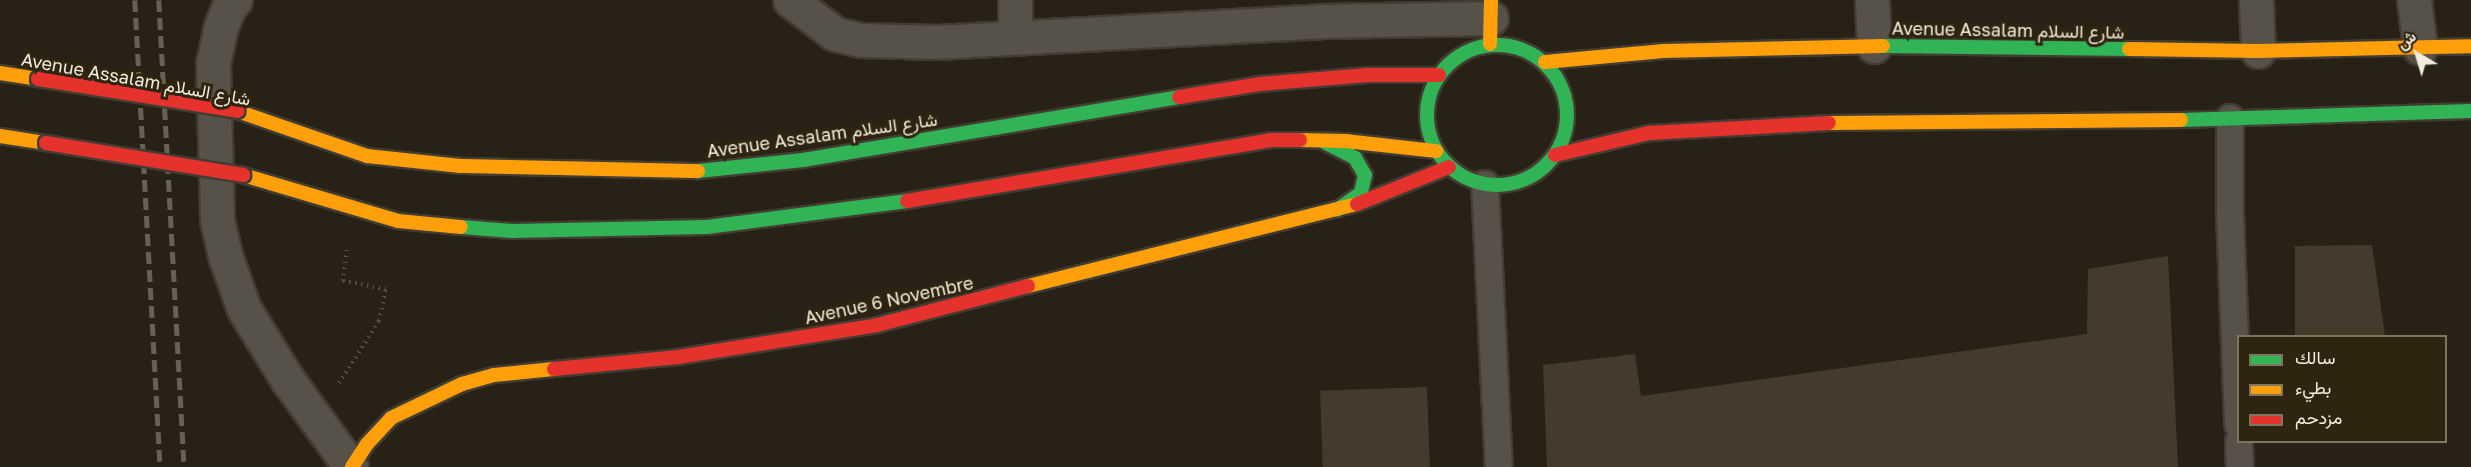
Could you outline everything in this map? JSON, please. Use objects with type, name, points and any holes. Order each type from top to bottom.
[{"type":"street","points":[[236,0],[229,7],[221,26],[213,63],[217,220],[226,258],[244,309],[287,379],[351,467]]},
{"type":"street","points":[[789,0],[835,34],[861,40],[937,42],[1321,21],[1490,21]]},
{"type":"street","points":[[1015,0],[1015,36]]},
{"type":"street","points":[[1872,0],[1874,46]]},
{"type":"street","points":[[2256,0],[2258,51]]},
{"type":"street","points":[[2414,0],[2420,48]]},
{"type":"street","points":[[1490,21],[1510,45],[1528,51],[1545,62],[1558,78],[1566,97],[1568,117],[1565,136],[1556,154],[1542,170],[1524,180],[1505,185],[1485,184],[1466,178],[1449,167],[1437,151],[1429,133],[1427,112],[1430,93],[1439,75],[1453,60],[1470,50],[1490,21]]},
{"type":"street","name":"Avenue Assalam شارع السلام","points":[[1545,62],[1601,55],[1653,52],[1874,46],[2258,51],[2471,46]]},
{"type":"street","name":"Avenue Assalam شارع السلام","points":[[0,73],[237,111],[367,156],[460,166],[691,172],[803,160],[1259,84],[1368,75],[1439,75]]},
{"type":"street","points":[[1556,154],[1649,134],[1801,123],[2230,118],[2471,111]]},
{"type":"street","points":[[0,136],[243,176],[398,221],[512,231],[707,227],[853,210],[1271,140],[1322,141],[1437,151]]},
{"type":"street","points":[[1322,141],[1348,153],[1360,164],[1365,175],[1362,193],[1334,211]]},
{"type":"street","name":"Avenue 6 Novembre","points":[[351,467],[367,444],[391,418],[462,384],[494,375],[678,357],[878,325],[1226,235],[1334,211],[1399,189],[1449,167]]},
{"type":"lane","points":[[2230,118],[2230,213],[2237,398]]},
{"type":"lane","points":[[1485,184],[1499,467]]},
{"type":"lane","points":[[2239,443],[2240,467]]},
{"type":"path","points":[[316,419],[379,321],[386,289],[343,281],[352,207]]},
{"type":"building","points":[[2372,245],[2385,335],[2295,335],[2295,246]]},
{"type":"building","points":[[2168,256],[2178,467],[1547,467],[1543,365],[1635,354],[1641,396],[2087,334],[2088,269]]},
{"type":"building","points":[[1427,387],[1430,467],[1323,467],[1320,391]]},
{"type":"railway","points":[[135,0],[160,467]]},
{"type":"railway","points":[[159,0],[184,467]]},
{"type":"traffic: fast","points":[[1497,45],[1524,50],[1547,65],[1562,88],[1567,115],[1562,142],[1547,165],[1524,180],[1497,185],[1470,180],[1447,165],[1432,142],[1427,115],[1432,88],[1447,65],[1470,50],[1497,45]]},
{"type":"traffic: fast","points":[[1883,46],[2129,49]]},
{"type":"traffic: fast","points":[[698,171],[803,160],[1179,97]]},
{"type":"traffic: fast","points":[[2181,120],[2471,111]]},
{"type":"traffic: fast","points":[[1326,143],[1355,158],[1365,175],[1361,193],[1337,210]]},
{"type":"traffic: fast","points":[[461,227],[512,231],[707,227],[907,201]]},
{"type":"traffic: slow","points":[[1490,44],[1491,0]]},
{"type":"traffic: slow","points":[[1545,62],[1663,51],[1883,46]]},
{"type":"traffic: slow","points":[[2129,49],[2258,51],[2471,46]]},
{"type":"traffic: slow","points":[[0,73],[38,79]]},
{"type":"traffic: slow","points":[[237,111],[367,156],[460,166],[698,171]]},
{"type":"traffic: slow","points":[[1829,123],[2181,120]]},
{"type":"traffic: slow","points":[[0,136],[46,143]]},
{"type":"traffic: slow","points":[[1300,140],[1345,141],[1436,151]]},
{"type":"traffic: slow","points":[[243,175],[398,221],[461,227]]},
{"type":"traffic: slow","points":[[1028,286],[1357,204]]},
{"type":"traffic: slow","points":[[352,467],[367,444],[391,418],[462,384],[494,375],[554,369]]},
{"type":"traffic: jam","points":[[1179,97],[1259,84],[1368,75],[1439,75]]},
{"type":"traffic: jam","points":[[38,79],[237,111]]},
{"type":"traffic: jam","points":[[1555,155],[1649,133],[1829,123]]},
{"type":"traffic: jam","points":[[907,201],[1271,140],[1300,140]]},
{"type":"traffic: jam","points":[[46,143],[243,175]]},
{"type":"traffic: jam","points":[[1357,204],[1449,167]]},
{"type":"traffic: jam","points":[[554,369],[678,357],[877,325],[1028,286]]}]
